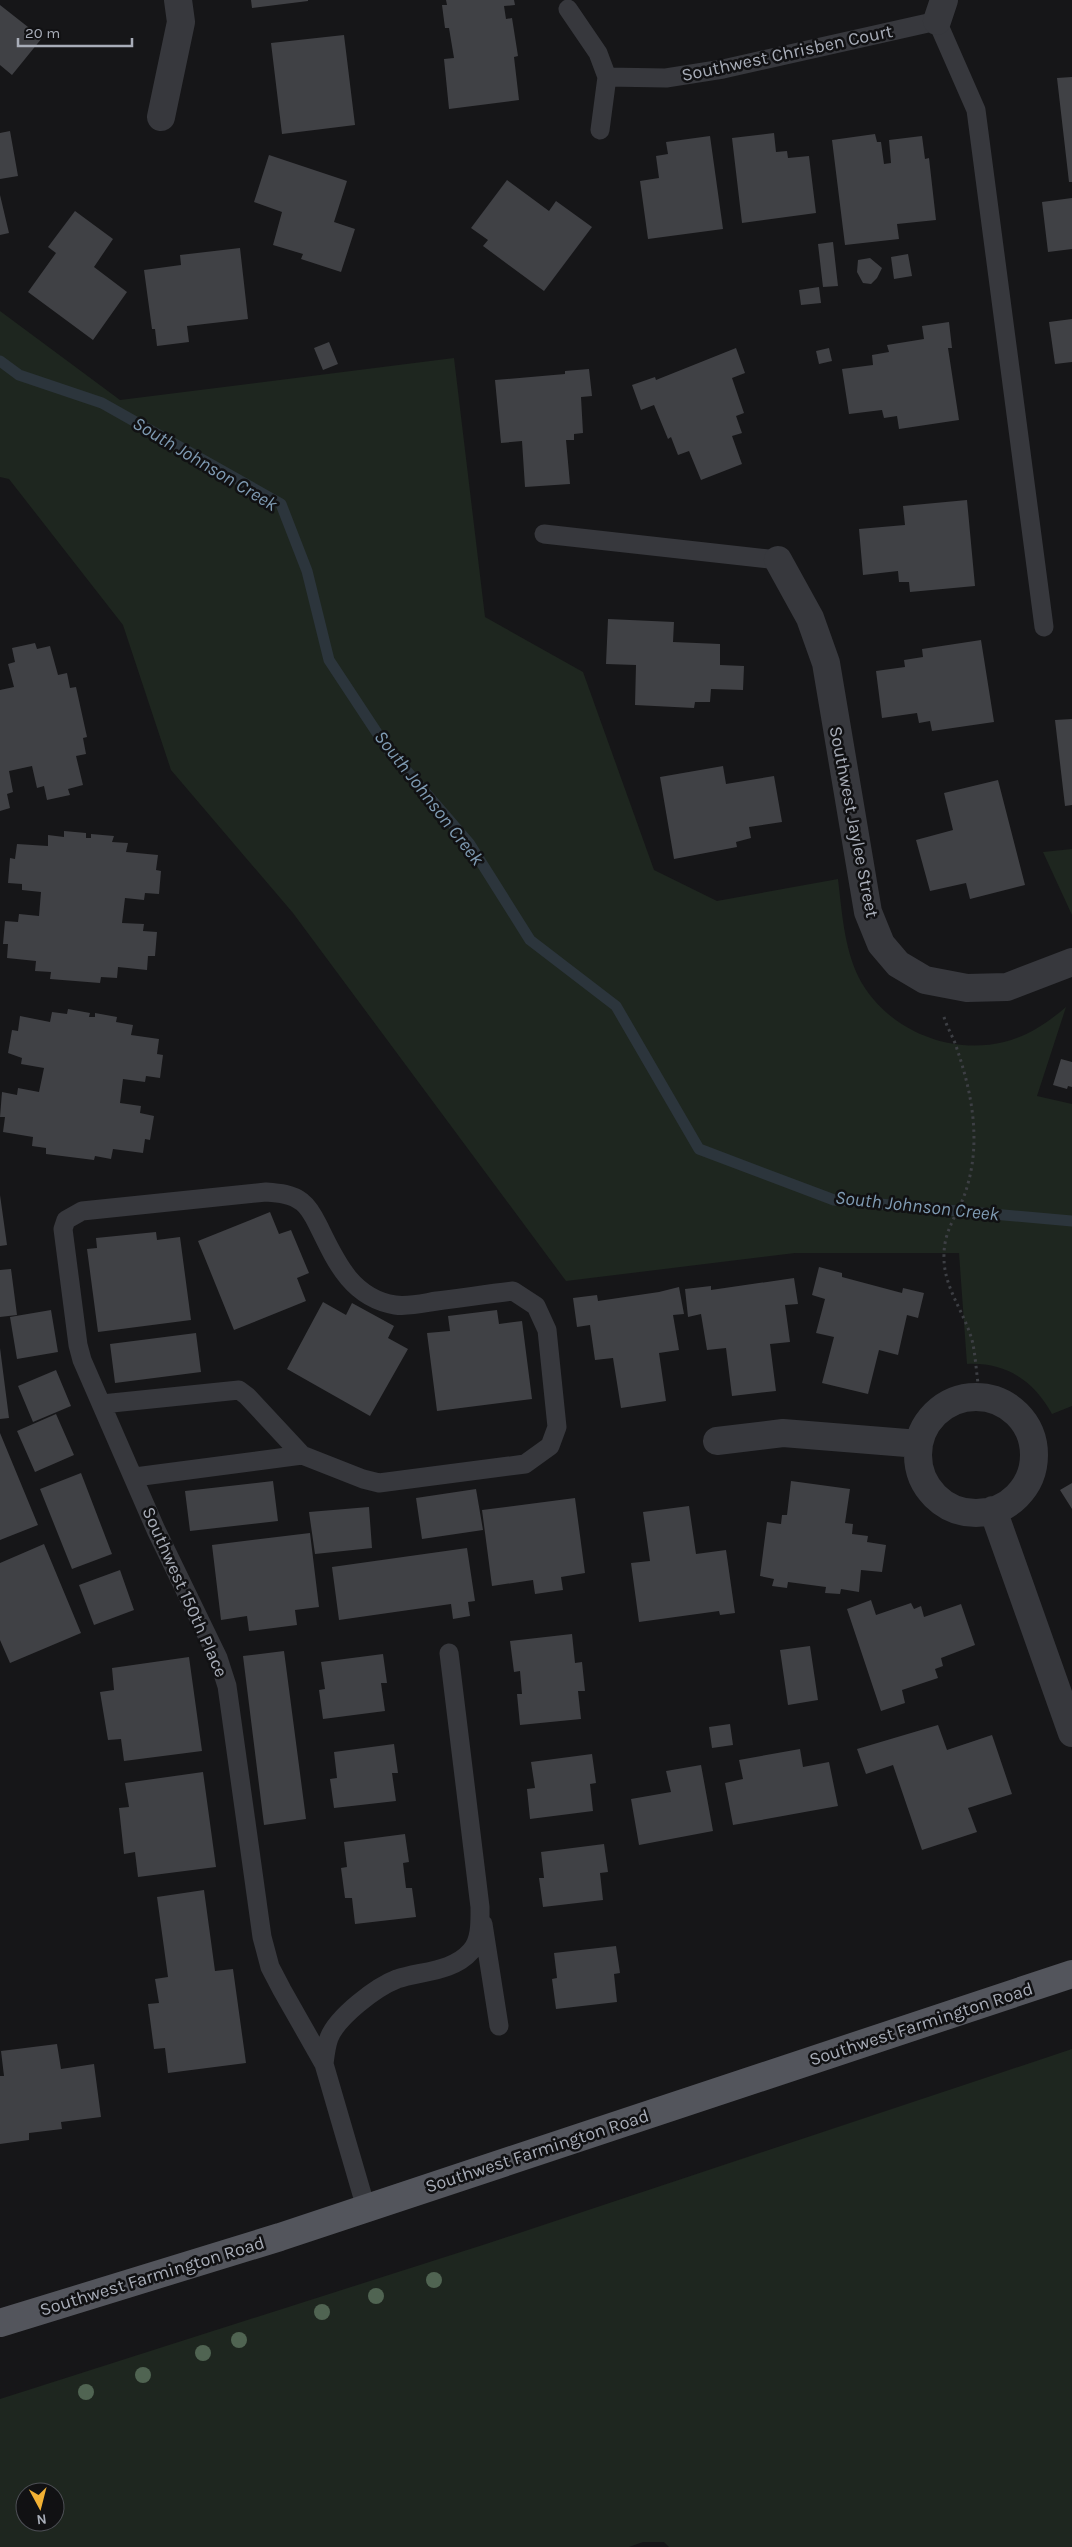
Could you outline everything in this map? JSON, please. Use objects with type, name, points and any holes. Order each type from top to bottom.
[{"type":"main road","name":"Southwest Farmington Road","points":[[0,2323],[366,2208],[1072,1974]]},
{"type":"street","points":[[160,117],[181,22],[178,0]]},
{"type":"street","name":"Southwest Jaylee Street","points":[[778,560],[810,618],[826,663],[868,912],[881,944],[898,964],[925,980],[967,988],[1007,987],[1072,962]]},
{"type":"street","points":[[980,1397],[993,1399],[1016,1412],[1025,1423],[1034,1448],[1031,1474],[1025,1486],[1006,1505],[979,1513],[964,1511],[937,1498],[928,1487],[921,1473],[919,1444],[923,1431],[940,1409],[965,1398],[980,1397]]},
{"type":"street","points":[[717,1441],[783,1432],[919,1444]]},
{"type":"street","points":[[994,1510],[1072,1733]]},
{"type":"lane","points":[[568,9],[598,53],[607,77],[600,130]]},
{"type":"lane","points":[[940,10],[976,110],[1044,627]]},
{"type":"lane","name":"Southwest Chrisben Court","points":[[607,77],[666,78],[723,69],[940,10]]},
{"type":"lane","points":[[544,534],[778,560]]},
{"type":"lane","name":"Southwest 150th Place","points":[[302,1456],[363,1479],[379,1483],[525,1464],[550,1446],[557,1427],[547,1330],[536,1306],[513,1291],[408,1305],[383,1302],[358,1289],[348,1280],[337,1265],[313,1215],[305,1203],[283,1194],[266,1192],[82,1211],[66,1220],[62,1237],[78,1345],[82,1360],[135,1477],[156,1530],[218,1658],[227,1686],[262,1937],[270,1967],[324,2064],[366,2208]]},
{"type":"lane","points":[[102,1404],[239,1390],[247,1396],[302,1456]]},
{"type":"lane","points":[[135,1477],[302,1456]]},
{"type":"lane","name":"Southwest 150th Place","points":[[449,1653],[480,1907],[500,2026]]},
{"type":"lane","name":"Southwest 150th Place","points":[[324,2064],[329,2038],[341,2019],[355,2007],[396,1980],[453,1964],[472,1951],[479,1932],[480,1907]]},
{"type":"path","points":[[937,983],[944,1019],[957,1047],[970,1094],[975,1133],[973,1166],[967,1190],[947,1230],[944,1257],[945,1279],[954,1294],[972,1343],[980,1397]]},
{"type":"shaded area","points":[[0,311],[120,400],[454,358],[485,617],[583,672],[654,870],[717,901],[838,879],[844,929],[853,965],[869,994],[884,1010],[901,1023],[920,1034],[940,1041],[961,1045],[983,1045],[1004,1042],[1037,1028],[1066,1007],[1037,1096],[1072,1104],[1072,1406],[1052,1414],[1037,1392],[1017,1376],[994,1366],[967,1364],[959,1253],[795,1253],[566,1281],[293,913],[171,770],[123,625],[9,479],[0,477]]},
{"type":"shaded area","points":[[1072,849],[1072,915],[1043,852]]},
{"type":"shaded area","points":[[1072,2049],[1072,2547],[669,2547],[664,2542],[643,2542],[629,2547],[0,2547],[0,2399],[489,2243]]},
{"type":"building","points":[[251,0],[308,0],[308,1],[252,8]]},
{"type":"building","points":[[446,0],[514,0],[515,5],[504,6],[506,19],[512,18],[518,56],[514,57],[519,100],[449,109],[444,59],[454,58],[449,28],[445,28],[442,5],[447,5]]},
{"type":"building","points":[[0,5],[42,38],[12,75],[0,65]]},
{"type":"building","points":[[344,35],[355,125],[282,134],[271,43]]},
{"type":"building","points":[[1072,77],[1072,182],[1069,182],[1057,78]]},
{"type":"building","points":[[10,131],[18,176],[0,179],[0,133]]},
{"type":"building","points":[[774,133],[776,152],[787,151],[788,158],[809,156],[816,213],[742,223],[732,138]]},
{"type":"building","points":[[875,134],[877,142],[881,142],[884,164],[891,163],[889,140],[922,136],[925,159],[929,158],[936,220],[897,224],[899,239],[845,245],[832,140]]},
{"type":"building","points":[[710,136],[723,229],[648,239],[640,181],[659,178],[656,156],[668,154],[666,142]]},
{"type":"building","points":[[269,155],[347,181],[334,222],[355,229],[341,272],[301,259],[303,254],[273,245],[282,212],[254,202]]},
{"type":"building","points":[[507,180],[549,211],[556,201],[592,227],[544,291],[483,246],[488,240],[471,228]]},
{"type":"building","points":[[0,195],[9,233],[0,235]]},
{"type":"building","points":[[1072,198],[1072,249],[1048,252],[1042,202]]},
{"type":"building","points":[[75,211],[113,239],[94,267],[127,292],[93,340],[28,292],[56,253],[48,247]]},
{"type":"building","points":[[833,242],[838,286],[823,287],[818,244]]},
{"type":"building","points":[[240,248],[248,319],[187,326],[189,342],[157,346],[155,329],[152,329],[144,270],[181,265],[180,255]]},
{"type":"building","points":[[908,254],[912,276],[894,279],[891,257]]},
{"type":"building","points":[[870,258],[882,268],[877,278],[871,284],[863,283],[857,272],[858,260]]},
{"type":"building","points":[[819,287],[821,303],[801,305],[799,290]]},
{"type":"building","points":[[1072,319],[1072,362],[1055,364],[1049,322]]},
{"type":"building","points":[[949,322],[952,348],[948,348],[959,420],[899,429],[897,416],[884,418],[882,410],[849,414],[842,369],[873,365],[872,355],[889,352],[887,345],[924,339],[922,326]]},
{"type":"building","points":[[329,342],[338,364],[323,370],[314,348]]},
{"type":"building","points":[[736,348],[745,373],[732,378],[744,413],[736,416],[742,433],[732,436],[742,464],[701,480],[689,451],[678,455],[671,437],[668,439],[654,405],[641,410],[632,385],[655,377],[656,380]]},
{"type":"building","points":[[829,348],[832,361],[819,364],[816,351]]},
{"type":"building","points":[[589,369],[592,396],[581,397],[583,433],[574,434],[574,440],[566,440],[570,484],[525,487],[522,441],[501,443],[495,380],[565,374],[565,371]]},
{"type":"building","points":[[967,500],[975,586],[910,592],[909,582],[899,582],[898,571],[863,575],[859,529],[905,525],[903,506]]},
{"type":"building","points":[[608,619],[674,622],[673,642],[720,644],[720,665],[744,666],[743,690],[711,689],[710,702],[695,702],[694,708],[635,705],[636,665],[606,664]]},
{"type":"building","points":[[981,640],[994,722],[932,731],[930,721],[919,723],[917,713],[882,718],[876,671],[905,667],[904,660],[923,657],[922,649]]},
{"type":"building","points":[[35,643],[37,649],[50,646],[58,675],[67,673],[70,688],[76,687],[87,737],[83,738],[86,754],[76,756],[83,785],[68,789],[70,795],[47,800],[44,786],[37,788],[32,766],[9,771],[13,792],[7,794],[10,808],[0,811],[0,690],[14,687],[8,664],[15,662],[12,648]]},
{"type":"building","points":[[1072,719],[1072,805],[1065,806],[1055,720]]},
{"type":"building","points":[[723,766],[726,784],[774,776],[782,822],[749,827],[751,838],[736,842],[737,847],[674,859],[660,777]]},
{"type":"building","points":[[998,780],[1025,885],[970,899],[966,883],[930,891],[916,840],[953,830],[944,793]]},
{"type":"building","points":[[64,831],[86,833],[86,838],[91,838],[91,834],[114,836],[112,842],[128,843],[126,852],[158,855],[156,870],[161,871],[159,894],[145,893],[144,900],[125,898],[122,923],[144,924],[143,931],[157,932],[155,956],[148,956],[147,970],[118,967],[117,978],[101,977],[100,983],[50,979],[51,972],[35,971],[36,961],[7,958],[8,944],[3,944],[5,921],[18,922],[19,914],[39,916],[41,892],[22,890],[22,884],[8,883],[10,858],[15,859],[17,844],[48,846],[48,835],[64,837]]},
{"type":"building","points":[[68,1009],[90,1013],[89,1017],[95,1017],[95,1013],[117,1017],[116,1022],[133,1025],[131,1035],[159,1039],[157,1054],[163,1055],[160,1078],[146,1076],[145,1082],[123,1079],[120,1103],[141,1106],[140,1113],[154,1116],[150,1140],[145,1139],[143,1153],[113,1149],[111,1159],[95,1156],[94,1160],[46,1154],[46,1148],[32,1146],[33,1137],[3,1132],[5,1117],[0,1117],[2,1092],[17,1095],[18,1088],[39,1092],[44,1068],[21,1064],[22,1058],[8,1053],[12,1030],[18,1031],[20,1016],[50,1022],[52,1012],[67,1014]]},
{"type":"building","points":[[1061,1059],[1072,1062],[1072,1087],[1068,1086],[1067,1089],[1053,1085]]},
{"type":"building","points":[[0,1195],[7,1245],[0,1246]]},
{"type":"building","points":[[270,1212],[279,1234],[291,1230],[309,1273],[297,1278],[306,1301],[234,1330],[198,1241]]},
{"type":"building","points":[[156,1232],[157,1240],[180,1237],[191,1320],[98,1332],[87,1249],[97,1248],[96,1238]]},
{"type":"building","points":[[819,1267],[842,1273],[842,1277],[902,1293],[903,1288],[924,1293],[918,1318],[907,1315],[898,1355],[879,1350],[868,1394],[822,1383],[834,1337],[816,1333],[825,1299],[812,1295]]},
{"type":"building","points":[[11,1269],[17,1315],[0,1317],[0,1270]]},
{"type":"building","points":[[794,1278],[798,1304],[785,1305],[790,1342],[770,1344],[776,1391],[732,1396],[726,1348],[707,1350],[701,1314],[688,1317],[685,1289],[711,1286],[711,1290]]},
{"type":"building","points":[[679,1287],[684,1314],[673,1315],[679,1350],[659,1353],[666,1401],[621,1408],[613,1358],[595,1360],[590,1325],[577,1327],[573,1298],[597,1295],[598,1301],[659,1292]]},
{"type":"building","points":[[323,1302],[346,1315],[352,1303],[394,1326],[388,1338],[408,1349],[370,1416],[287,1369]]},
{"type":"building","points":[[51,1310],[58,1352],[17,1359],[10,1317]]},
{"type":"building","points":[[497,1310],[499,1324],[522,1321],[532,1399],[437,1411],[427,1333],[450,1331],[448,1316]]},
{"type":"building","points":[[196,1333],[201,1372],[115,1383],[110,1344]]},
{"type":"building","points":[[0,1348],[9,1418],[0,1419]]},
{"type":"building","points":[[56,1370],[71,1406],[33,1422],[18,1386]]},
{"type":"building","points":[[56,1414],[74,1455],[35,1472],[17,1431]]},
{"type":"building","points":[[0,1433],[38,1525],[0,1540]]},
{"type":"building","points":[[81,1473],[112,1554],[72,1569],[40,1489]]},
{"type":"building","points":[[273,1481],[278,1521],[190,1531],[185,1491]]},
{"type":"building","points":[[791,1481],[850,1489],[845,1523],[853,1524],[852,1534],[868,1536],[867,1542],[886,1545],[882,1572],[861,1570],[859,1592],[841,1589],[840,1594],[825,1593],[826,1587],[788,1582],[787,1588],[772,1586],[774,1579],[760,1576],[767,1522],[781,1524],[782,1515],[787,1515]]},
{"type":"building","points":[[1072,1483],[1072,1509],[1060,1490]]},
{"type":"building","points":[[476,1489],[483,1530],[422,1539],[416,1498]]},
{"type":"building","points":[[575,1498],[585,1573],[561,1577],[563,1590],[535,1594],[533,1580],[492,1586],[482,1510]]},
{"type":"building","points":[[689,1506],[696,1554],[726,1550],[735,1613],[720,1615],[719,1611],[639,1622],[631,1563],[650,1561],[643,1512]]},
{"type":"building","points":[[369,1507],[372,1548],[315,1554],[309,1512]]},
{"type":"building","points":[[310,1533],[319,1607],[295,1610],[297,1625],[249,1631],[247,1616],[221,1620],[212,1545]]},
{"type":"building","points":[[44,1544],[81,1633],[10,1663],[0,1640],[0,1563]]},
{"type":"building","points":[[467,1548],[475,1601],[468,1602],[470,1616],[453,1619],[451,1604],[339,1620],[332,1567]]},
{"type":"building","points":[[120,1570],[134,1610],[94,1625],[79,1585]]},
{"type":"building","points":[[871,1600],[876,1615],[911,1603],[914,1609],[921,1606],[924,1617],[961,1604],[975,1645],[941,1658],[943,1666],[935,1669],[938,1678],[902,1690],[905,1703],[881,1711],[847,1609]]},
{"type":"building","points":[[572,1634],[575,1663],[582,1662],[585,1691],[578,1691],[581,1719],[520,1725],[517,1694],[522,1694],[520,1671],[514,1672],[510,1641]]},
{"type":"building","points":[[810,1646],[818,1700],[788,1705],[780,1650]]},
{"type":"building","points":[[284,1651],[306,1819],[264,1825],[243,1656]]},
{"type":"building","points":[[383,1654],[387,1683],[381,1683],[385,1711],[323,1719],[319,1690],[325,1689],[321,1662]]},
{"type":"building","points":[[189,1657],[202,1751],[124,1761],[121,1739],[108,1740],[100,1692],[114,1690],[112,1668]]},
{"type":"building","points":[[730,1724],[733,1745],[712,1748],[709,1727]]},
{"type":"building","points":[[938,1725],[947,1750],[992,1735],[1012,1794],[968,1808],[977,1832],[922,1850],[893,1765],[866,1774],[857,1749]]},
{"type":"building","points":[[394,1744],[398,1773],[392,1773],[396,1801],[334,1808],[330,1779],[337,1778],[334,1752]]},
{"type":"building","points":[[800,1749],[803,1767],[829,1762],[838,1806],[733,1825],[725,1783],[743,1779],[739,1760]]},
{"type":"building","points":[[592,1754],[596,1783],[590,1784],[593,1811],[530,1819],[527,1789],[535,1788],[531,1762]]},
{"type":"building","points":[[701,1765],[713,1831],[639,1845],[631,1799],[671,1792],[666,1771]]},
{"type":"building","points":[[203,1772],[216,1867],[138,1877],[135,1852],[124,1854],[119,1808],[129,1807],[125,1783]]},
{"type":"building","points":[[405,1834],[409,1862],[403,1863],[406,1888],[412,1888],[416,1917],[355,1924],[352,1898],[345,1898],[341,1868],[347,1867],[344,1842]]},
{"type":"building","points":[[604,1844],[608,1872],[600,1873],[603,1900],[543,1907],[539,1878],[544,1878],[541,1852]]},
{"type":"building","points":[[204,1890],[215,1971],[233,1969],[246,2063],[168,2073],[165,2048],[154,2049],[148,2004],[159,2003],[155,1979],[168,1977],[157,1897]]},
{"type":"building","points":[[616,1946],[620,1973],[614,1974],[617,2002],[556,2009],[552,1979],[557,1978],[554,1953]]},
{"type":"building","points":[[57,2044],[61,2069],[94,2064],[101,2117],[61,2122],[62,2129],[29,2133],[29,2140],[0,2144],[0,2076],[4,2076],[1,2051]]},
{"type":"waterway","name":"South Johnson Creek","points":[[0,361],[19,375],[102,403],[281,504],[307,571],[329,660],[387,748],[469,843],[530,940],[616,1006],[699,1149],[834,1200],[1072,1221]]}]
